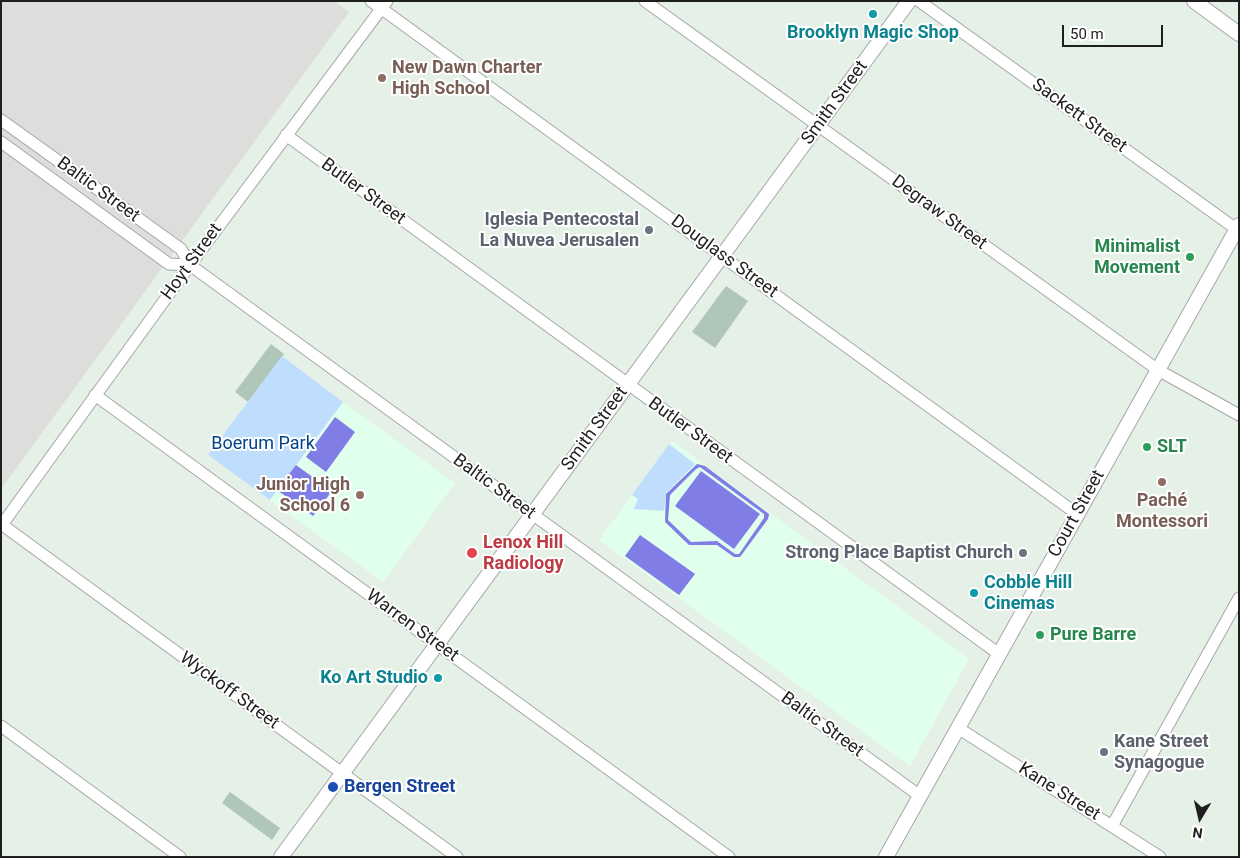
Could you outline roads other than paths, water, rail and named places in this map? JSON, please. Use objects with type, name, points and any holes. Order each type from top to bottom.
[{"type":"street","name":"Douglass Street","points":[[371,1],[384,5],[723,256],[1077,514]]},
{"type":"street","name":"Degraw Street","points":[[645,1],[1158,370],[1239,415]]},
{"type":"street","name":"Smith Street","points":[[280,857],[909,1]]},
{"type":"street","name":"Sackett Street","points":[[919,1],[1238,228]]},
{"type":"street","points":[[1194,1],[1239,34]]},
{"type":"street","name":"Hoyt Street","points":[[2,525],[190,265],[384,5]]},
{"type":"street","name":"Baltic Street","points":[[1,120],[181,249],[190,265],[920,796]]},
{"type":"street","name":"Butler Street","points":[[286,136],[999,654]]},
{"type":"street","name":"Baltic Street","points":[[1,142],[169,264],[190,265]]},
{"type":"street","name":"Court Street","points":[[886,857],[1238,228]]},
{"type":"street","name":"Warren Street","points":[[95,395],[729,857]]},
{"type":"street","name":"Wyckoff Street","points":[[2,525],[457,857]]},
{"type":"street","points":[[1112,826],[1239,598]]},
{"type":"street","points":[[1,726],[180,857]]},
{"type":"street","name":"Kane Street","points":[[958,728],[1160,857]]},
{"type":"place","name":"Brooklyn Magic Shop","points":[[873,14]]},
{"type":"place","name":"New Dawn Charter High School","points":[[382,78]]},
{"type":"place","name":"Iglesia Pentecostal La Nuvea Jerusalen","points":[[649,230]]},
{"type":"place","name":"Minimalist Movement","points":[[1190,257]]},
{"type":"place","name":"SLT","points":[[1147,447]]},
{"type":"place","name":"Paché Montessori","points":[[1162,482]]},
{"type":"place","name":"Junior High School 6","points":[[360,495]]},
{"type":"place","name":"Lenox Hill Radiology","points":[[472,553]]},
{"type":"place","name":"Strong Place Baptist Church","points":[[1023,553]]},
{"type":"place","name":"Cobble Hill Cinemas","points":[[974,593]]},
{"type":"place","name":"Pure Barre","points":[[1040,635]]},
{"type":"place","name":"Ko Art Studio","points":[[438,678]]},
{"type":"place","name":"Kane Street Synagogue","points":[[1104,752]]},
{"type":"place","name":"Bergen Street","points":[[333,787]]},
{"type":"park label","name":"Boerum Park","points":[[263,444]]}]
